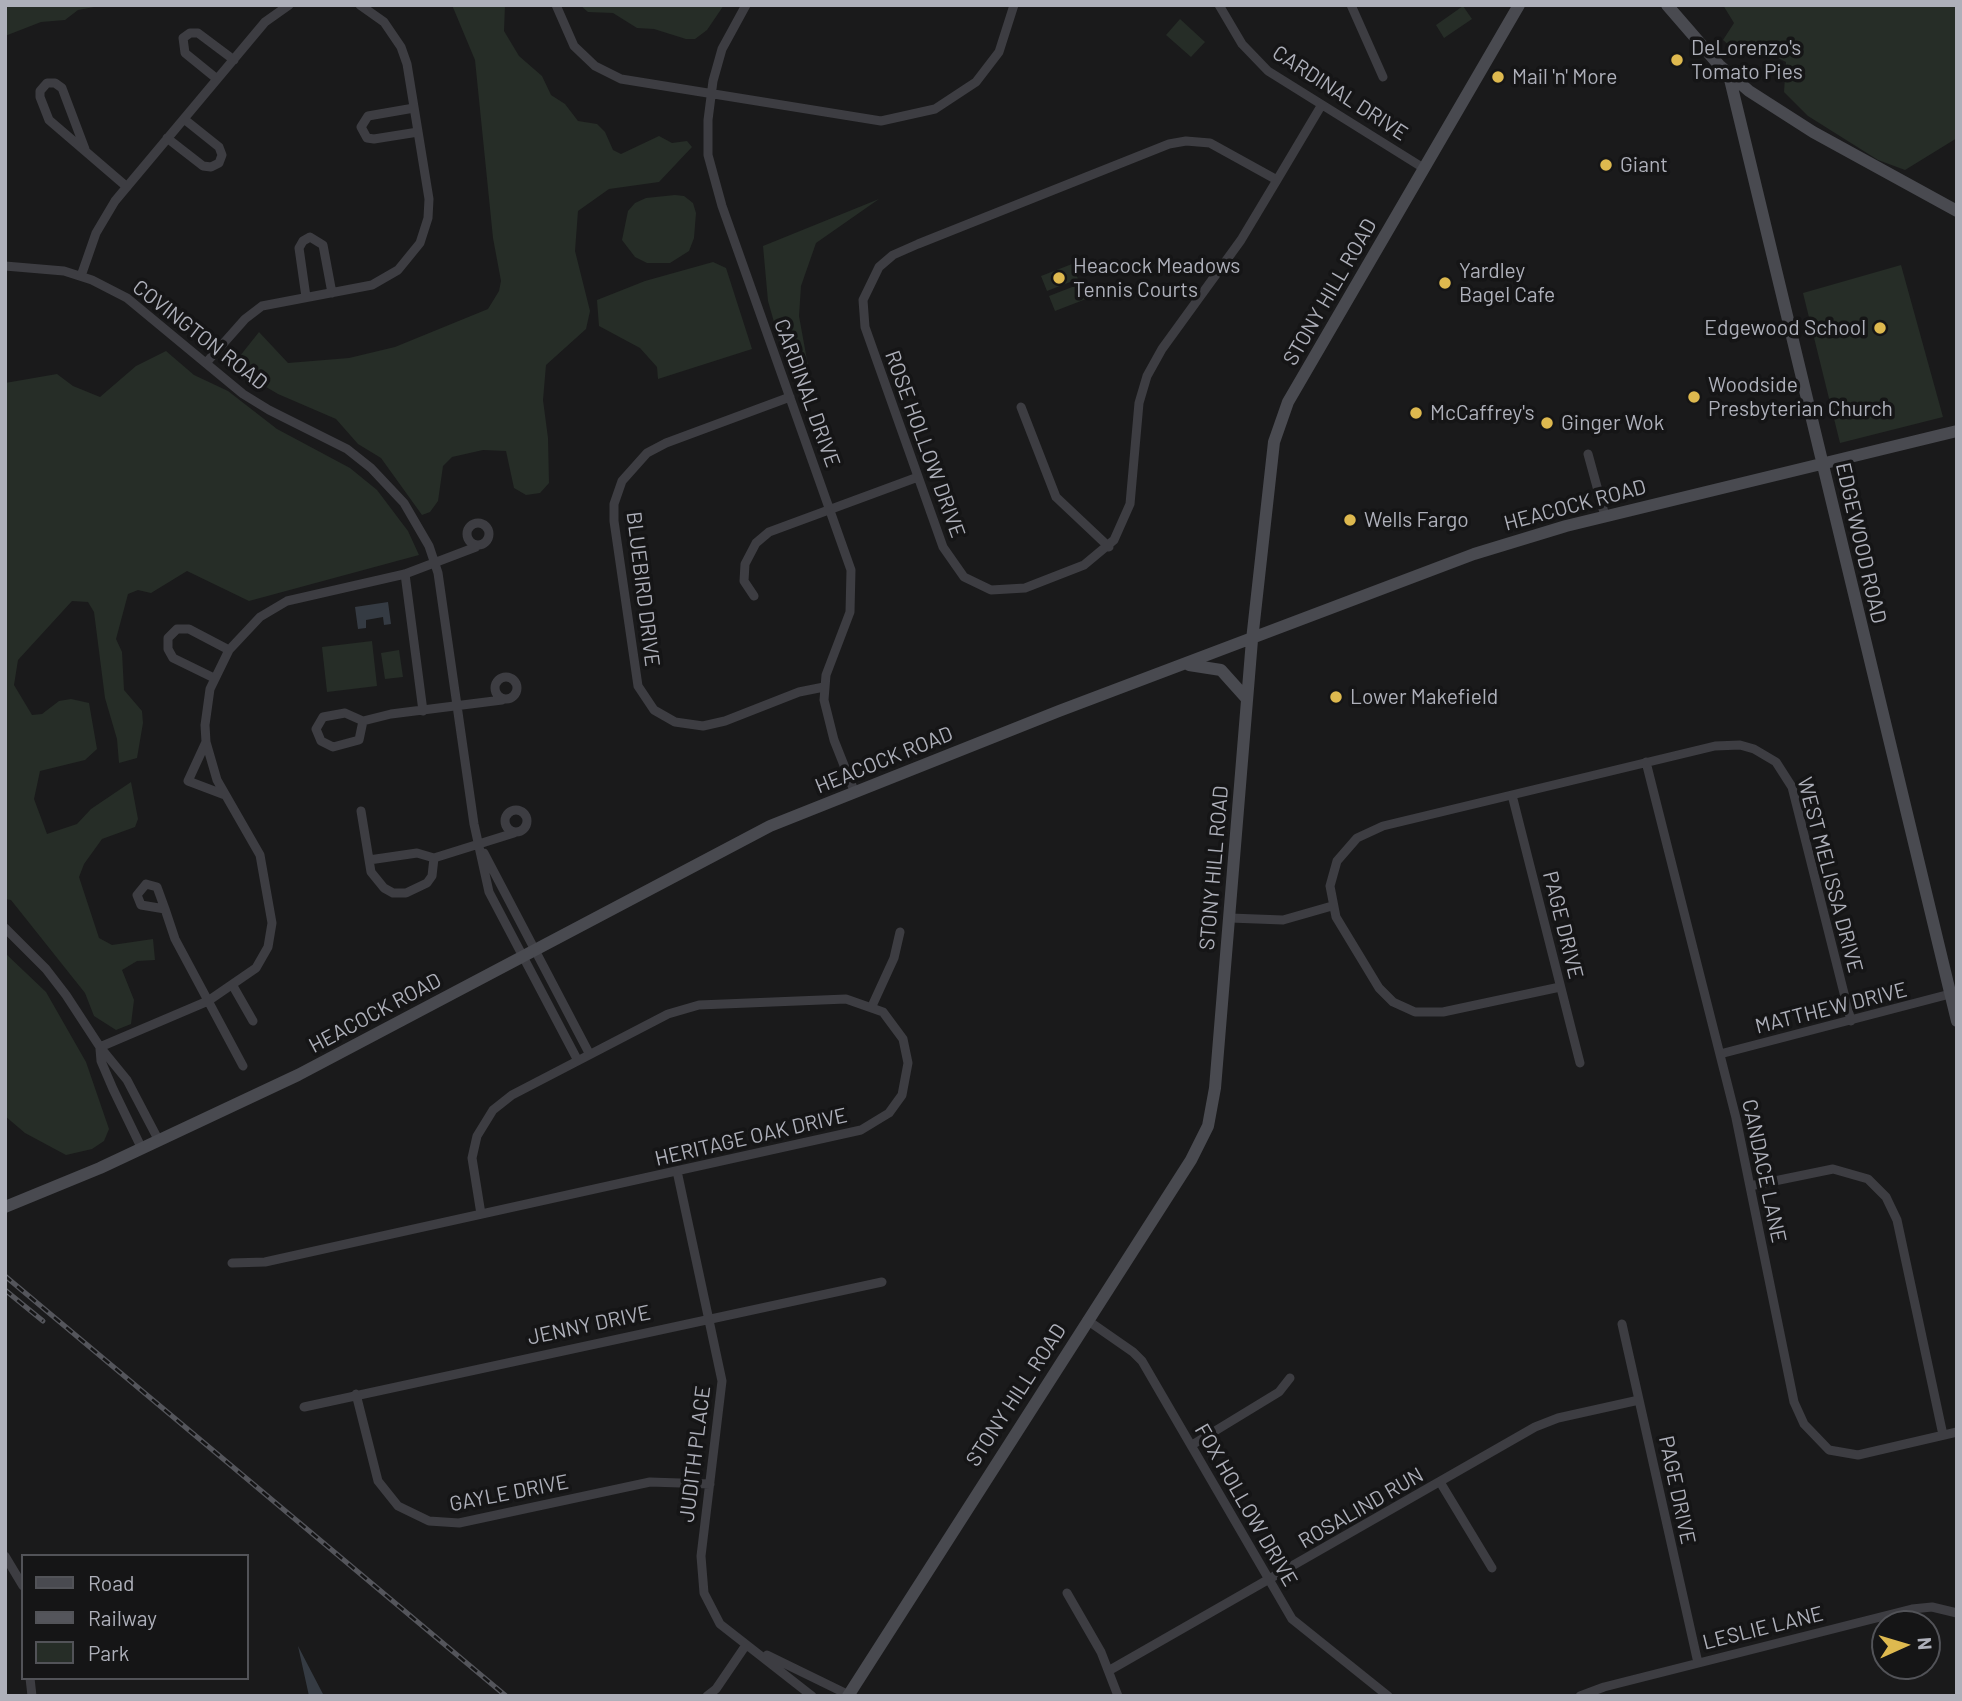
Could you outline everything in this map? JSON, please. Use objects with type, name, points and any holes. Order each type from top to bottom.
[{"type":"street","points":[[81,276],[100,225],[127,187],[265,22],[289,5]]},
{"type":"street","points":[[206,363],[254,311],[275,302],[366,287],[391,275],[407,261],[420,243],[428,218],[429,199],[401,47],[376,9],[360,5]]},
{"type":"street","points":[[556,5],[566,35],[595,66],[621,79],[861,120],[891,121],[922,114],[962,94],[987,69],[1004,41],[1014,5]]},
{"type":"street","name":"CARDINAL DRIVE","points":[[746,5],[722,49],[710,94],[707,141],[713,176],[846,552],[853,581],[850,612],[831,658],[824,687],[826,715],[855,793]]},
{"type":"street","name":"CARDINAL DRIVE","points":[[1219,5],[1252,56],[1283,82],[1425,169]]},
{"type":"street","points":[[1351,5],[1383,76]]},
{"type":"street","name":"STONY HILL ROAD","points":[[848,1695],[1191,1160],[1208,1126],[1215,1088],[1252,640],[1270,467],[1280,422],[1324,339],[1520,5]]},
{"type":"street","points":[[1667,5],[1729,75],[1813,132],[1957,211]]},
{"type":"street","points":[[217,79],[185,53],[183,38],[190,33],[198,33],[234,60]]},
{"type":"street","name":"EDGEWOOD ROAD","points":[[1729,75],[1957,1021]]},
{"type":"street","points":[[85,149],[62,88],[55,83],[47,83],[40,91],[40,97],[49,120],[127,187]]},
{"type":"street","name":"ROSE HOLLOW DRIVE","points":[[1278,180],[1210,143],[1186,141],[1169,144],[918,244],[884,261],[866,290],[864,327],[948,556],[964,577],[981,587],[1000,592],[1025,588],[1084,565],[1109,547],[1121,530],[1130,504],[1136,426],[1147,376],[1162,349],[1241,240],[1278,180],[1321,106]]},
{"type":"street","points":[[414,108],[370,115],[364,118],[361,127],[368,138],[374,139],[418,132]]},
{"type":"street","points":[[167,138],[203,166],[212,167],[219,163],[222,155],[219,146],[184,119]]},
{"type":"street","points":[[306,296],[299,248],[303,241],[310,237],[316,238],[323,245],[332,293]]},
{"type":"street","name":"COVINGTON ROAD","points":[[5,266],[49,269],[81,276],[127,298],[260,405],[335,442],[371,468],[409,510],[435,562],[444,602],[478,842],[489,892],[577,1059]]},
{"type":"street","name":"BLUEBIRD DRIVE","points":[[790,397],[647,453],[622,481],[616,495],[614,522],[638,686],[654,710],[676,722],[703,726],[799,692],[824,687]]},
{"type":"street","points":[[1021,407],[1056,497],[1109,547]]},
{"type":"street","name":"HEACOCK ROAD","points":[[5,1207],[142,1149],[286,1081],[744,838],[855,793],[1474,554],[1605,516],[1957,431]]},
{"type":"street","points":[[1588,454],[1605,516]]},
{"type":"street","points":[[754,596],[745,585],[744,574],[748,554],[756,543],[780,526],[918,477]]},
{"type":"street","points":[[100,1047],[208,1001],[262,961],[272,923],[260,855],[212,769],[206,741],[206,712],[214,678],[229,650],[260,617],[287,601],[405,573],[477,547]]},
{"type":"street","points":[[405,573],[423,711]]},
{"type":"street","points":[[214,678],[173,658],[167,649],[168,638],[177,629],[189,629],[229,650]]},
{"type":"street","points":[[1185,664],[1221,670],[1247,699]]},
{"type":"street","points":[[363,722],[391,713],[502,700]]},
{"type":"street","points":[[329,714],[353,714],[363,722],[361,737],[351,744],[326,745],[317,733],[318,722],[329,714]]},
{"type":"street","points":[[206,741],[188,781],[225,795]]},
{"type":"street","name":"WEST MELISSA DRIVE","points":[[1332,906],[1330,887],[1337,861],[1361,835],[1383,826],[1731,744],[1754,749],[1780,767],[1792,787],[1851,1021]]},
{"type":"street","name":"CANDACE LANE","points":[[1646,762],[1720,1054],[1794,1402],[1804,1424],[1829,1450],[1858,1455],[1957,1432]]},
{"type":"street","name":"PAGE DRIVE","points":[[1512,795],[1580,1063]]},
{"type":"street","points":[[361,811],[374,880],[400,894],[427,883],[432,876],[434,858]]},
{"type":"street","points":[[369,860],[417,853],[434,858],[514,832]]},
{"type":"street","name":"COVINGTON ROAD","points":[[478,842],[589,1053]]},
{"type":"street","points":[[1230,918],[1283,920],[1332,906],[1379,988],[1387,998],[1406,1009],[1443,1012],[1560,987]]},
{"type":"street","points":[[165,909],[175,939],[243,1066]]},
{"type":"street","points":[[5,928],[46,969],[100,1047],[127,1080],[159,1141]]},
{"type":"street","points":[[481,1214],[472,1158],[484,1122],[512,1095],[667,1014],[699,1005],[846,999],[872,1006],[894,958],[900,932]]},
{"type":"street","points":[[233,985],[253,1021]]},
{"type":"street","name":"MATTHEW DRIVE","points":[[1720,1054],[1950,994]]},
{"type":"street","name":"HERITAGE OAK DRIVE","points":[[232,1262],[265,1262],[861,1130],[889,1112],[906,1085],[906,1051],[891,1021],[872,1006]]},
{"type":"street","points":[[100,1047],[102,1061],[113,1089],[142,1149]]},
{"type":"street","points":[[1750,1186],[1833,1168],[1868,1179],[1886,1197],[1897,1220],[1943,1435]]},
{"type":"street","name":"JUDITH PLACE","points":[[677,1171],[722,1381],[701,1556],[701,1583],[715,1618],[812,1696]]},
{"type":"street","name":"JENNY DRIVE","points":[[304,1407],[710,1317],[882,1282]]},
{"type":"street","name":"FOX HOLLOW DRIVE","points":[[1087,1320],[1142,1361],[1292,1619],[1388,1696]]},
{"type":"street","name":"PAGE DRIVE","points":[[1622,1324],[1698,1663]]},
{"type":"street","points":[[1192,1445],[1279,1392],[1290,1377]]},
{"type":"street","name":"GAYLE DRIVE","points":[[356,1394],[378,1481],[398,1506],[429,1521],[458,1523],[650,1482],[710,1484]]},
{"type":"street","name":"ROSALIND RUN","points":[[1110,1670],[1550,1420],[1639,1400]]},
{"type":"street","points":[[1440,1482],[1492,1568]]},
{"type":"street","points":[[5,1556],[21,1583]]},
{"type":"street","points":[[1067,1593],[1110,1670],[1118,1696]]},
{"type":"street","name":"LESLIE LANE","points":[[1580,1696],[1912,1609],[1932,1607],[1957,1613]]},
{"type":"street","points":[[707,1696],[716,1689],[746,1645]]},
{"type":"street","name":"JUDITH PLACE","points":[[746,1645],[848,1695]]},
{"type":"green space","points":[[105,5],[78,10],[65,20],[41,22],[5,36],[5,7]]},
{"type":"green space","points":[[452,5],[505,5],[504,31],[519,56],[542,76],[551,95],[565,104],[578,121],[597,124],[605,132],[613,150],[621,154],[659,136],[672,143],[687,141],[692,147],[659,182],[609,189],[578,211],[575,251],[590,311],[586,329],[546,365],[543,400],[548,438],[549,483],[540,493],[526,495],[514,488],[506,451],[483,450],[452,457],[443,466],[438,501],[430,512],[422,515],[381,458],[358,444],[336,419],[278,394],[261,384],[236,361],[259,332],[288,363],[349,358],[395,347],[488,309],[499,291],[501,281],[493,238],[475,60]]},
{"type":"green space","points":[[580,5],[724,5],[707,30],[695,39],[686,39],[654,29],[637,28],[613,13],[588,12]]},
{"type":"green space","points":[[1723,5],[1957,5],[1957,138],[1905,170],[1878,160],[1808,116],[1784,92],[1786,62],[1770,54],[1740,55],[1723,40],[1734,23]]},
{"type":"green space","points":[[1463,6],[1472,19],[1444,38],[1436,25]]},
{"type":"green space","points":[[1180,19],[1205,42],[1191,57],[1166,35]]},
{"type":"green space","points":[[684,196],[693,203],[696,213],[694,238],[689,251],[670,263],[647,263],[635,257],[622,240],[628,211],[635,203],[646,198]]},
{"type":"green space","points":[[879,199],[816,243],[801,286],[799,316],[809,371],[797,378],[780,343],[768,301],[763,246]]},
{"type":"green space","points":[[713,262],[726,268],[752,349],[658,379],[657,367],[640,348],[599,326],[597,300],[645,281]]},
{"type":"green space","name":"Heacock Meadows Tennis Courts","points":[[1072,264],[1078,279],[1047,291],[1041,276]]},
{"type":"green space","points":[[1901,265],[1943,417],[1840,443],[1803,293]]},
{"type":"green space","name":"Heacock Meadows Tennis Courts","points":[[1080,284],[1086,299],[1055,311],[1049,296]]},
{"type":"green space","points":[[166,351],[194,375],[228,391],[277,429],[350,468],[377,490],[408,531],[419,555],[249,601],[187,571],[151,593],[138,590],[128,594],[116,639],[122,652],[124,690],[142,711],[143,723],[137,758],[119,763],[117,739],[105,698],[94,612],[88,602],[72,601],[18,660],[14,685],[32,715],[42,714],[59,701],[71,699],[89,703],[97,749],[85,760],[40,771],[34,799],[47,834],[77,824],[91,809],[131,782],[138,819],[135,827],[102,839],[84,864],[79,877],[99,938],[112,945],[153,939],[155,960],[137,961],[122,970],[134,1000],[131,1024],[116,1030],[94,1016],[85,993],[11,900],[5,899],[5,383],[57,374],[73,386],[100,397],[136,366]]},
{"type":"green space","points":[[372,641],[377,686],[327,692],[322,647]]},
{"type":"green space","points":[[399,650],[403,677],[385,679],[381,653]]},
{"type":"green space","points":[[5,953],[46,992],[86,1062],[109,1129],[104,1141],[92,1149],[66,1155],[25,1133],[5,1116]]},
{"type":"shaded area","points":[[388,602],[391,624],[384,625],[383,617],[366,620],[366,628],[358,629],[355,607]]},
{"type":"shaded area","points":[[298,1646],[324,1696],[309,1696]]},
{"type":"railway","points":[[5,1276],[506,1696]]},
{"type":"railway","points":[[5,1290],[43,1321]]},
{"type":"place","name":"DeLorenzo's Tomato Pies","points":[[1677,60]]},
{"type":"place","name":"Mail 'n' More","points":[[1498,77]]},
{"type":"place","name":"Giant","points":[[1606,165]]},
{"type":"place","name":"Heacock Meadows Tennis Courts","points":[[1059,278]]},
{"type":"place","name":"Yardley Bagel Cafe","points":[[1445,283]]},
{"type":"place","name":"Edgewood School","points":[[1880,328]]},
{"type":"place","name":"Woodside Presbyterian Church","points":[[1694,397]]},
{"type":"place","name":"McCaffrey's","points":[[1416,413]]},
{"type":"place","name":"Ginger Wok","points":[[1547,423]]},
{"type":"place","name":"Wells Fargo","points":[[1350,520]]},
{"type":"place","name":"Lower Makefield","points":[[1336,697]]}]
